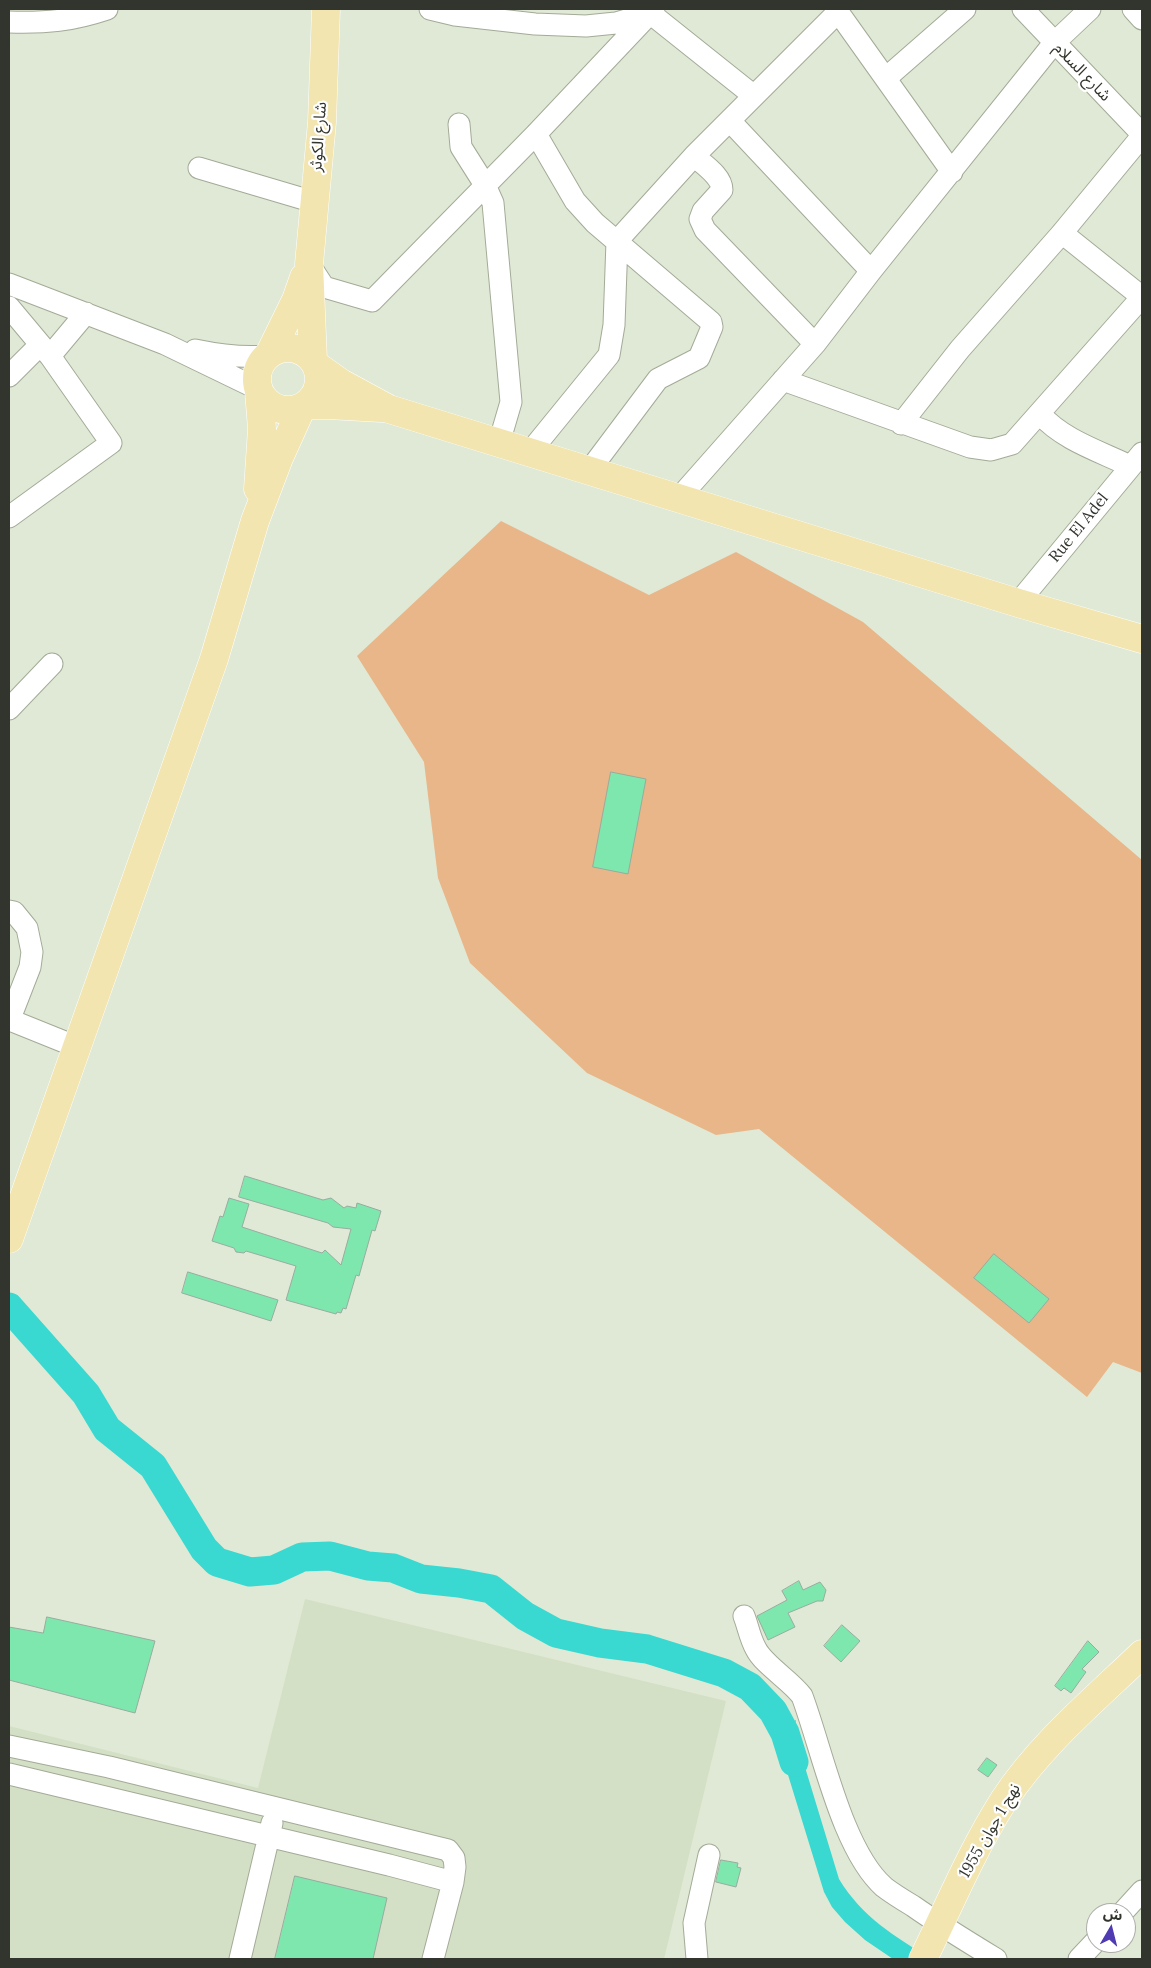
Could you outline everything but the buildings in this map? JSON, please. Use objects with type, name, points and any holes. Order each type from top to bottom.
[{"type":"main road","name":"شارع الكوثر","points":[[309,264],[322,122],[326,9]]},
{"type":"main road","points":[[255,521],[262,429],[257,372],[296,300],[309,264]]},
{"type":"main road","points":[[9,1239],[214,659],[255,521],[279,458],[304,406],[317,392],[319,375],[315,363],[309,264]]},
{"type":"main road","points":[[268,354],[278,348],[298,349],[306,353],[315,363],[341,383],[388,409],[1018,604],[1142,639]]},
{"type":"main road","points":[[258,390],[264,400],[282,410],[292,410],[304,406],[328,405],[388,409]]},
{"type":"main road","name":"نهج 1 جوان 1955","points":[[926,1954],[977,1848],[1005,1800],[1033,1762],[1066,1726],[1142,1654]]},
{"type":"street","points":[[9,22],[48,23],[86,16],[108,9]]},
{"type":"street","points":[[430,9],[456,15],[535,24],[580,17],[616,23],[652,11]]},
{"type":"street","points":[[886,78],[965,9]]},
{"type":"street","name":"شارع السلام","points":[[1023,9],[1142,135]]},
{"type":"street","points":[[678,498],[815,344],[870,271],[952,172],[1054,43],[1090,9]]},
{"type":"street","points":[[1133,9],[1142,18]]},
{"type":"street","points":[[530,452],[610,355],[614,325],[617,240],[694,156],[837,10],[952,172]]},
{"type":"street","points":[[652,11],[754,96]]},
{"type":"street","points":[[309,264],[324,287],[372,301],[536,134],[652,11]]},
{"type":"street","points":[[730,121],[870,271]]},
{"type":"street","points":[[459,124],[461,147],[486,185],[493,203],[510,402],[499,443]]},
{"type":"street","points":[[536,134],[575,201],[595,223],[711,322],[712,327],[699,358],[658,379],[589,471]]},
{"type":"street","points":[[901,424],[960,349],[1062,233],[1142,135]]},
{"type":"street","points":[[694,156],[720,181],[722,187],[722,190],[703,211],[700,219],[705,230],[815,344]]},
{"type":"street","points":[[199,168],[314,202]]},
{"type":"street","points":[[782,380],[970,447],[991,450],[1012,444],[1142,297],[1062,233]]},
{"type":"street","points":[[9,284],[166,344],[258,390]]},
{"type":"street","points":[[9,307],[45,351],[111,443],[9,517]]},
{"type":"street","points":[[9,376],[45,351],[86,313]]},
{"type":"street","points":[[166,344],[221,356],[245,358],[268,354]]},
{"type":"street","points":[[1040,414],[1049,425],[1066,436],[1136,459]]},
{"type":"street","name":"Rue El Adel","points":[[1018,604],[1136,459]]},
{"type":"street","points":[[9,708],[52,664]]},
{"type":"street","points":[[9,911],[14,912],[27,928],[32,952],[30,967],[9,1020],[77,1047]]},
{"type":"street","points":[[744,1616],[756,1649],[761,1656],[796,1687],[802,1696],[838,1807],[861,1857],[884,1886],[940,1925],[996,1959]]},
{"type":"street","points":[[9,1746],[109,1767],[448,1850],[455,1862],[453,1882],[433,1959]]},
{"type":"street","points":[[102,1796],[109,1767]]},
{"type":"street","points":[[9,1774],[453,1882]]},
{"type":"street","points":[[240,1959],[276,1808]]},
{"type":"street","points":[[389,1865],[394,1837]]},
{"type":"street","points":[[697,1959],[694,1923],[709,1855]]},
{"type":"street","points":[[1131,1903],[1142,1891]]},
{"type":"shaded area","points":[[501,521],[649,595],[736,552],[863,622],[1142,860],[1142,1373],[1113,1362],[1087,1397],[759,1129],[716,1135],[587,1073],[470,963],[438,878],[424,762],[357,656]]},
{"type":"shaded area","points":[[305,1599],[726,1701],[664,1959],[9,1959],[9,1726],[258,1788]]},
{"type":"water","points":[[796,1720],[794,1731],[839,1879],[858,1904],[880,1925],[932,1959],[893,1959],[865,1940],[832,1907],[824,1892],[777,1739],[770,1733]]},
{"type":"waterway","points":[[9,1307],[86,1394],[107,1429],[153,1466],[204,1549],[217,1562],[250,1572],[274,1570],[302,1557],[330,1556],[368,1566],[393,1568],[421,1579],[491,1589],[525,1616],[556,1633],[600,1643],[647,1649],[724,1673],[750,1687],[773,1711],[785,1733],[794,1762]]}]
